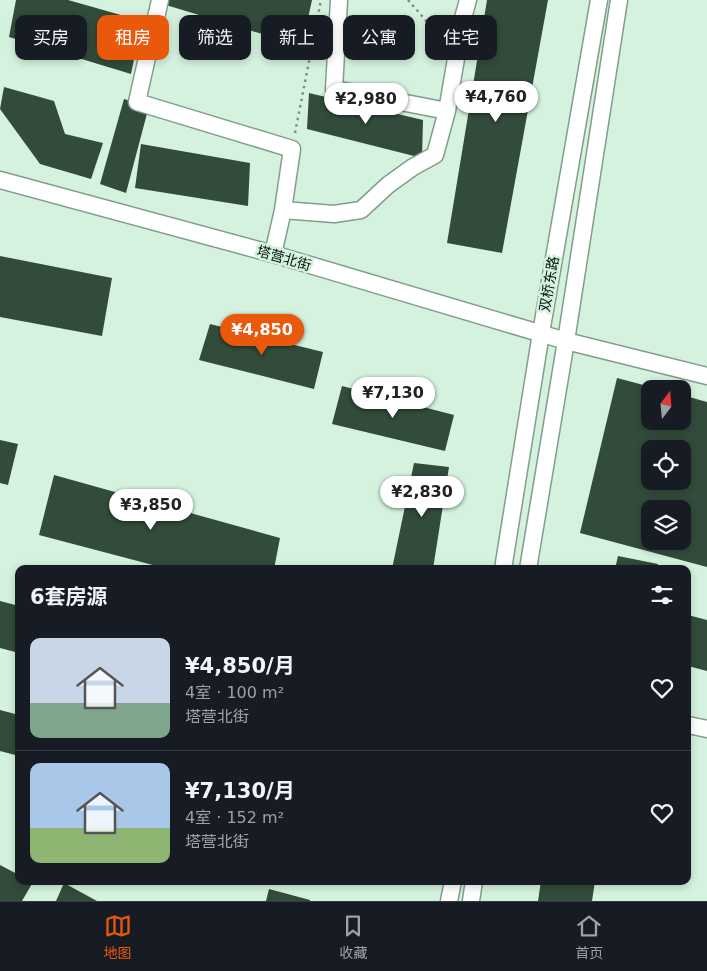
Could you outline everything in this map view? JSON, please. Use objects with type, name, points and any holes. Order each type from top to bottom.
[{"type":"street","points":[[160,0],[138,102],[292,149],[283,210],[273,254]]},
{"type":"street","points":[[339,0],[334,89],[447,111]]},
{"type":"street","points":[[464,15],[468,0]]},
{"type":"street","name":"双桥东路","points":[[504,565],[541,333],[599,0]]},
{"type":"street","name":"双桥东路","points":[[529,565],[619,0]]},
{"type":"street","points":[[283,210],[334,214],[361,210],[388,185],[412,167],[435,155],[447,111],[456,60]]},
{"type":"street","name":"塔营北街","points":[[0,180],[273,254],[566,340],[707,376]]},
{"type":"street","points":[[691,726],[707,729]]},
{"type":"street","points":[[449,901],[451,885]]},
{"type":"street","points":[[471,901],[473,885]]},
{"type":"path","points":[[292,149],[321,0]]},
{"type":"path","points":[[408,0],[425,20]]},
{"type":"building","points":[[16,0],[68,0],[121,15],[97,15],[97,60],[134,60],[131,74],[85,60],[87,60],[87,15],[15,15],[15,39],[9,37]]},
{"type":"building","points":[[167,0],[312,0],[309,15],[261,15],[261,34],[251,31],[251,15],[199,15],[166,5]]},
{"type":"building","points":[[487,0],[548,0],[502,253],[447,243],[477,60],[497,60],[497,15],[485,15]]},
{"type":"building","points":[[4,87],[54,101],[65,134],[103,143],[91,179],[40,164],[0,109]]},
{"type":"building","points":[[309,93],[423,120],[422,158],[307,129]]},
{"type":"building","points":[[124,99],[149,106],[126,193],[100,184]]},
{"type":"building","points":[[141,144],[250,163],[248,206],[135,188]]},
{"type":"building","points":[[0,256],[112,278],[102,336],[0,317]]},
{"type":"building","points":[[210,324],[323,352],[314,389],[199,360]]},
{"type":"building","points":[[617,378],[641,384],[641,430],[691,430],[691,398],[707,402],[707,567],[644,550],[691,550],[691,500],[641,500],[641,549],[580,533]]},
{"type":"building","points":[[342,386],[454,415],[445,451],[332,424]]},
{"type":"building","points":[[0,440],[18,444],[8,485],[0,483]]},
{"type":"building","points":[[414,463],[449,467],[434,565],[393,565]]},
{"type":"building","points":[[54,475],[280,538],[275,565],[153,565],[39,535]]},
{"type":"building","points":[[618,556],[658,564],[658,565],[616,565]]},
{"type":"building","points":[[0,601],[15,605],[15,652],[0,648]]},
{"type":"building","points":[[691,616],[707,620],[707,671],[691,667]]},
{"type":"building","points":[[0,710],[15,714],[15,755],[0,751]]},
{"type":"building","points":[[0,865],[15,873],[15,885],[31,885],[22,901],[0,901]]},
{"type":"building","points":[[63,885],[68,885],[97,901],[56,901]]},
{"type":"building","points":[[540,885],[594,885],[592,901],[538,901]]},
{"type":"building","points":[[269,889],[310,900],[310,901],[266,901]]}]
